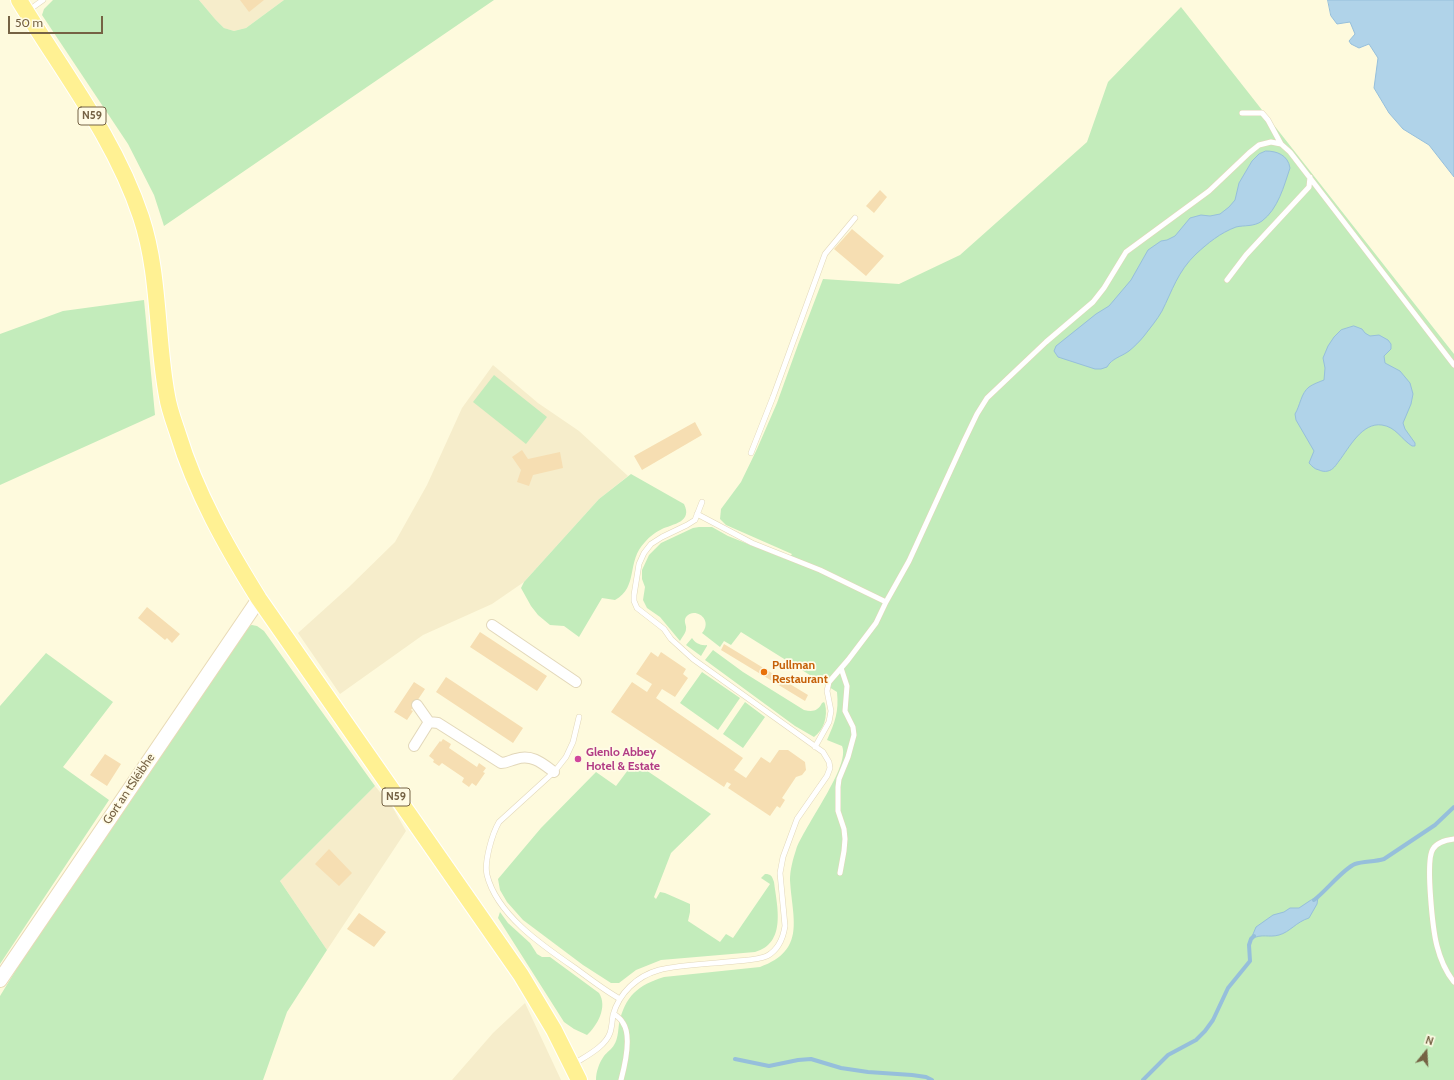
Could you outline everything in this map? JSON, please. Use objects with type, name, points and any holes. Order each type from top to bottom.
[{"type":"main road","name":"N59","points":[[23,6],[93,119],[120,166],[142,218],[149,250],[167,398],[192,475],[205,504],[229,549],[259,598],[521,975],[554,1030],[575,1073]]},
{"type":"street","name":"Gort an tSléibhe","points":[[0,980],[259,598]]},
{"type":"street","points":[[492,625],[576,682]]},
{"type":"street","points":[[417,705],[429,722],[438,723],[501,763],[528,757],[538,760],[554,772]]},
{"type":"street","points":[[414,746],[429,722]]},
{"type":"lane","points":[[23,6],[43,0]]},
{"type":"lane","points":[[1242,113],[1262,113],[1268,120],[1281,144],[1290,152],[1310,177],[1454,365]]},
{"type":"lane","points":[[815,747],[829,722],[831,711],[827,691],[829,682],[876,623],[909,562],[967,434],[987,398],[1046,342],[1093,302],[1104,288],[1126,252],[1209,191],[1259,145],[1271,142],[1281,144]]},
{"type":"lane","points":[[1227,280],[1246,254],[1308,188],[1310,177]]},
{"type":"lane","points":[[751,453],[825,254],[855,218]]},
{"type":"lane","points":[[575,1073],[603,1044],[610,1033],[614,1014],[622,995],[632,984],[646,975],[670,968],[751,960],[766,956],[781,942],[784,935],[785,926],[780,873],[783,857],[797,819],[827,776],[830,768],[829,762],[823,752],[693,659],[671,639],[664,630],[637,608],[634,601],[634,595],[639,564],[644,553],[651,544],[662,536],[695,520],[702,502]]},
{"type":"lane","points":[[697,514],[752,543],[820,570],[886,602]]},
{"type":"lane","points":[[840,873],[845,839],[844,829],[838,811],[838,787],[839,779],[848,757],[854,735],[853,727],[845,711],[847,686],[841,668]]},
{"type":"lane","points":[[579,717],[573,742],[566,757],[554,772],[499,822],[491,840],[487,874],[494,892],[510,915],[546,948],[620,1000]]},
{"type":"lane","points":[[1454,840],[1443,841],[1437,844],[1430,855],[1430,867],[1431,896],[1437,947],[1454,982]]},
{"type":"lane","points":[[614,1014],[624,1023],[627,1034],[627,1047],[621,1080]]},
{"type":"shaded area","points":[[199,0],[284,0],[246,28],[234,31],[224,28]]},
{"type":"shaded area","points":[[493,365],[538,403],[579,431],[628,476],[599,499],[524,582],[492,604],[423,635],[340,694],[298,633],[349,587],[395,542],[427,485],[462,408]]},
{"type":"shaded area","points":[[375,786],[393,808],[406,831],[327,950],[280,881]]},
{"type":"shaded area","points":[[525,1003],[561,1080],[452,1080],[493,1033]]},
{"type":"green space","points":[[53,0],[199,0],[224,28],[234,31],[246,28],[284,0],[494,0],[164,226],[154,195],[128,144],[42,15],[44,9]]},
{"type":"green space","points":[[1181,7],[1454,354],[1454,1080],[596,1080],[597,1071],[601,1062],[613,1046],[618,1035],[619,1024],[625,1006],[634,993],[640,988],[664,977],[760,967],[775,960],[785,952],[791,942],[793,931],[794,920],[790,880],[791,868],[796,850],[834,781],[843,755],[842,746],[827,740],[836,717],[837,692],[741,632],[731,645],[724,641],[720,647],[702,633],[706,623],[702,616],[698,614],[689,614],[686,617],[685,634],[680,641],[660,617],[647,608],[643,600],[645,587],[642,579],[642,570],[649,555],[661,543],[693,528],[712,527],[728,536],[788,560],[792,554],[726,525],[720,519],[721,509],[741,482],[757,449],[777,403],[823,279],[899,284],[960,255],[1087,142],[1108,82]]},
{"type":"green space","points":[[144,300],[155,415],[0,485],[0,334],[63,311]]},
{"type":"green space","points":[[494,375],[547,417],[526,444],[473,402]]},
{"type":"green space","points":[[631,474],[684,504],[686,515],[684,519],[676,524],[660,530],[647,540],[639,549],[627,588],[622,595],[615,600],[602,598],[579,637],[564,626],[550,625],[538,615],[531,606],[521,588],[524,582],[599,499]]},
{"type":"green space","points":[[247,626],[257,626],[264,631],[375,786],[280,881],[327,950],[287,1012],[263,1080],[0,1080],[0,996],[33,942],[63,900]]},
{"type":"green space","points":[[692,638],[698,644],[707,645],[701,656],[686,645]]},
{"type":"green space","points":[[713,650],[743,672],[804,710],[815,710],[824,702],[826,713],[823,727],[814,737],[795,726],[705,660]]},
{"type":"green space","points":[[46,653],[113,702],[63,767],[109,800],[0,964],[0,706]]},
{"type":"green space","points":[[702,672],[740,698],[718,730],[680,703]]},
{"type":"green space","points":[[745,702],[765,717],[743,748],[723,734]]},
{"type":"green space","points":[[634,762],[711,814],[671,853],[654,897],[656,899],[660,892],[690,904],[688,921],[720,942],[726,934],[733,938],[770,884],[761,878],[765,874],[770,875],[774,882],[778,923],[772,941],[765,947],[755,952],[661,960],[636,970],[619,983],[611,983],[583,965],[523,920],[507,902],[500,890],[498,879],[541,828],[596,772],[616,786]]},
{"type":"green space","points":[[500,912],[508,923],[530,943],[537,954],[542,957],[550,957],[599,993],[602,1010],[598,1021],[587,1035],[564,1022],[498,918]]},
{"type":"water","points":[[1328,0],[1454,0],[1454,177],[1429,145],[1403,129],[1389,113],[1374,88],[1378,58],[1369,44],[1359,48],[1351,44],[1349,41],[1355,34],[1350,22],[1337,24],[1331,16]]},
{"type":"water","points":[[1266,151],[1278,153],[1284,157],[1290,168],[1280,197],[1268,216],[1259,223],[1249,226],[1236,227],[1219,235],[1196,254],[1184,267],[1156,321],[1139,342],[1126,353],[1114,360],[1107,367],[1095,369],[1058,357],[1054,351],[1056,346],[1096,314],[1109,306],[1131,280],[1148,250],[1161,241],[1175,236],[1190,218],[1201,215],[1210,216],[1220,214],[1229,207],[1235,200],[1239,183],[1252,161],[1259,154]]},
{"type":"water","points":[[1354,326],[1362,329],[1370,336],[1379,335],[1388,340],[1391,344],[1391,349],[1384,356],[1385,363],[1400,371],[1410,383],[1413,394],[1411,404],[1403,423],[1405,429],[1415,443],[1415,446],[1408,443],[1391,428],[1382,425],[1375,425],[1362,432],[1357,437],[1333,468],[1327,471],[1322,471],[1314,468],[1309,463],[1314,451],[1296,420],[1295,414],[1306,390],[1312,385],[1324,380],[1325,368],[1323,358],[1334,337],[1341,330]]},
{"type":"water","points":[[1318,897],[1317,904],[1309,918],[1279,935],[1259,936],[1251,939],[1256,927],[1273,915],[1284,912],[1290,908],[1299,908]]},
{"type":"building","points":[[240,0],[264,0],[249,12]]},
{"type":"building","points":[[880,190],[887,197],[874,213],[866,206]]},
{"type":"building","points":[[852,229],[884,256],[866,276],[834,249]]},
{"type":"building","points":[[695,422],[702,435],[642,470],[634,456]]},
{"type":"building","points":[[522,450],[528,459],[560,452],[563,468],[533,475],[529,486],[517,482],[521,470],[512,457]]},
{"type":"building","points":[[147,607],[180,634],[172,643],[167,638],[165,640],[138,618]]},
{"type":"building","points":[[480,632],[547,676],[537,691],[470,647]]},
{"type":"building","name":"Pullman Restaurant","points":[[724,644],[808,695],[805,701],[721,650]]},
{"type":"building","points":[[651,652],[658,657],[661,652],[686,669],[683,674],[688,678],[675,697],[662,689],[656,698],[743,758],[734,770],[746,778],[761,757],[770,763],[779,750],[788,750],[805,762],[806,770],[802,775],[796,777],[782,798],[785,800],[780,808],[777,806],[770,816],[728,788],[731,784],[727,782],[724,787],[611,712],[632,682],[647,692],[652,684],[636,674]]},
{"type":"building","points":[[446,677],[523,728],[513,743],[436,692]]},
{"type":"building","points":[[414,682],[425,689],[411,710],[413,711],[407,720],[394,712]]},
{"type":"building","points":[[443,739],[451,744],[449,748],[477,767],[479,763],[486,768],[483,772],[485,773],[476,786],[472,783],[469,787],[462,782],[464,778],[442,763],[439,766],[433,762],[434,760],[429,756]]},
{"type":"building","points":[[105,754],[121,764],[107,786],[90,775]]},
{"type":"building","points":[[329,849],[352,873],[339,886],[315,864]]},
{"type":"building","points":[[359,913],[386,932],[374,947],[347,929]]},
{"type":"waterway","points":[[1314,900],[1351,866],[1358,863],[1384,859],[1435,825],[1454,807]]},
{"type":"waterway","points":[[1143,1080],[1168,1055],[1196,1040],[1205,1031],[1213,1020],[1228,988],[1250,961],[1249,945],[1254,936]]},
{"type":"waterway","points":[[735,1059],[769,1066],[811,1059],[841,1068],[868,1072],[912,1075],[926,1077],[932,1080]]},
{"type":"place","name":"Pullman Restaurant","points":[[764,672]]},
{"type":"place","name":"Glenlo Abbey Hotel & Estate","points":[[578,759]]}]
